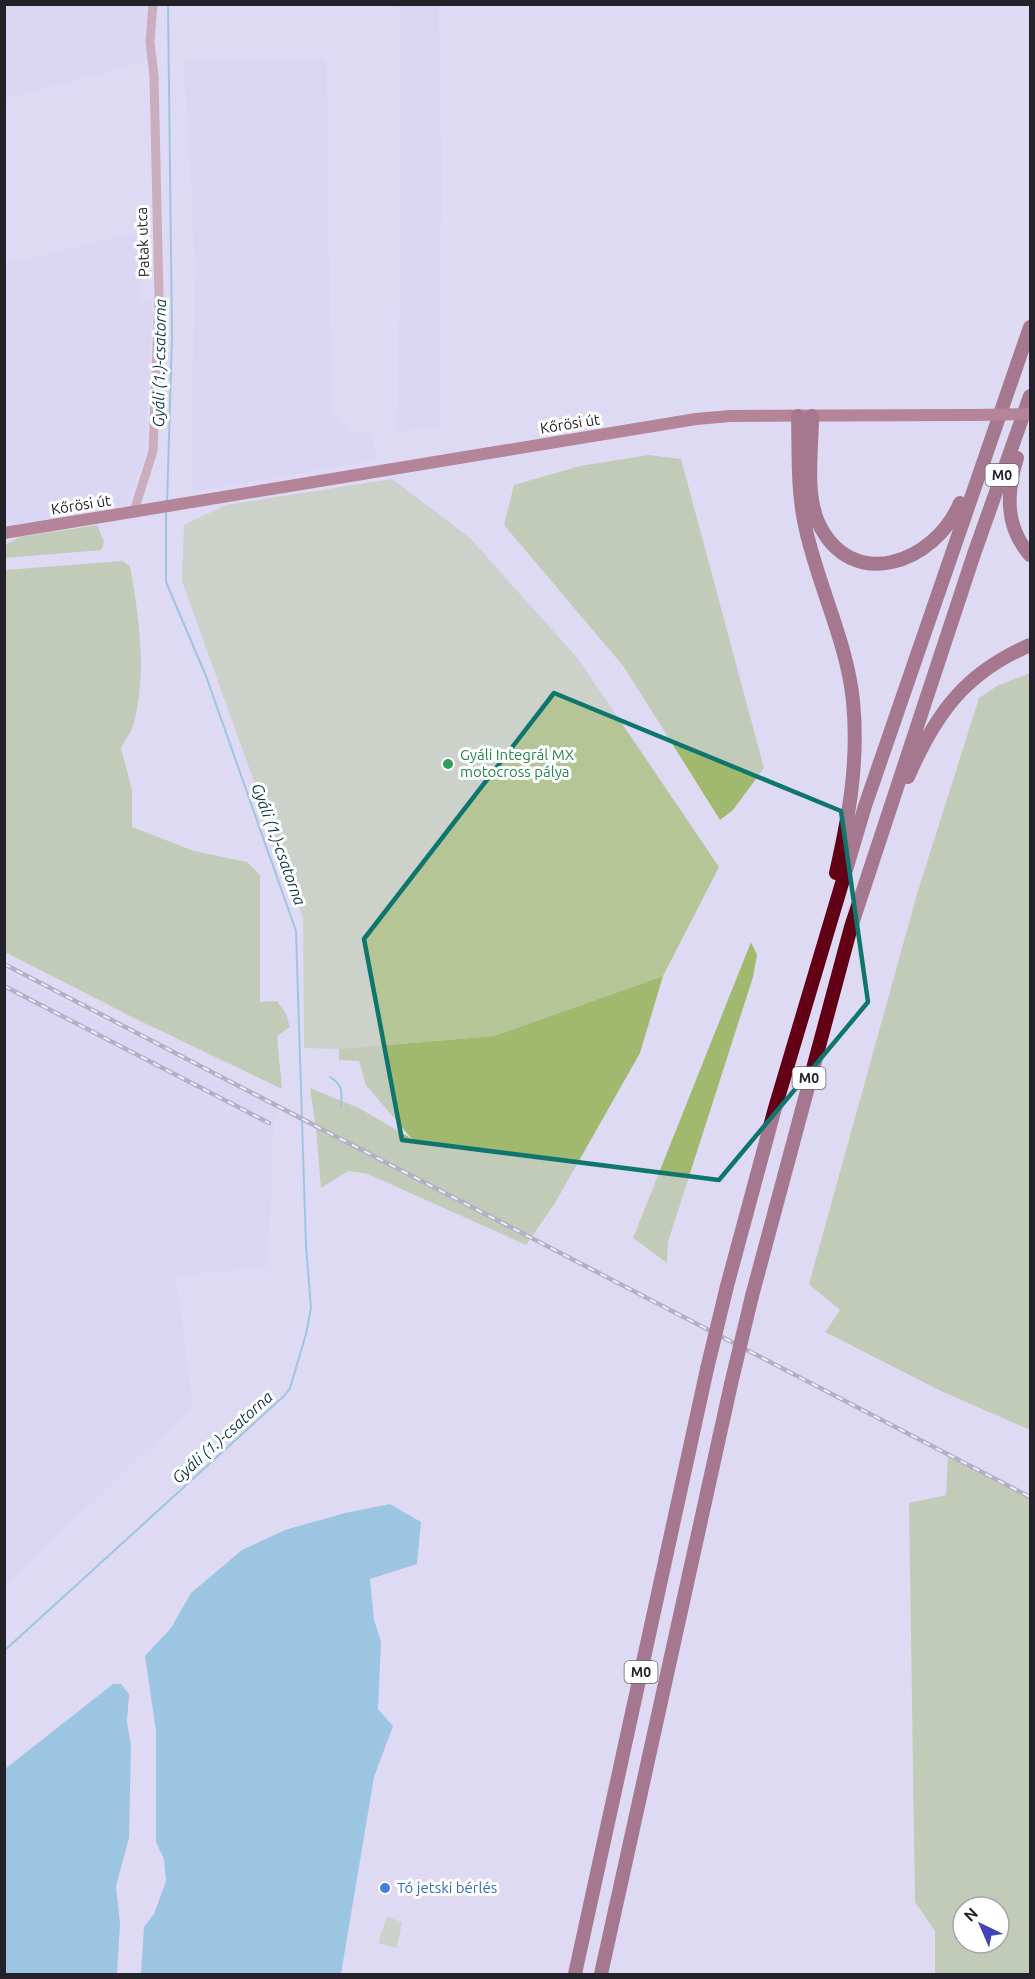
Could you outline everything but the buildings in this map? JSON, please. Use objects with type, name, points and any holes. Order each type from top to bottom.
[{"type":"highway","name":"M0","points":[[575,1974],[707,1369],[775,1108],[830,918],[893,721],[1030,327]]},
{"type":"highway","name":"M0","points":[[601,1974],[731,1384],[804,1096],[872,861],[974,554],[1030,396]]},
{"type":"highway","points":[[1030,415],[1013,471],[1009,502],[1015,530],[1030,555]]},
{"type":"highway","points":[[805,416],[811,489],[816,517],[823,531],[840,549],[866,562],[895,563],[927,548],[953,519],[972,476],[982,466]]},
{"type":"highway","points":[[805,416],[801,499],[805,528],[843,648],[854,720],[855,761],[851,799],[833,883],[830,918]]},
{"type":"highway","points":[[872,861],[885,838],[918,755],[945,708],[983,670],[1030,645]]},
{"type":"main road","name":"Kőrösi út","points":[[4,533],[682,421],[730,416],[1030,415]]},
{"type":"street","name":"Patak utca","points":[[134,511],[153,451],[159,297],[154,76],[150,42],[153,4]]},
{"type":"highlighted area","points":[[554,693],[841,811],[868,1002],[719,1180],[402,1140],[364,939]]},
{"type":"shaded area","points":[[5,5],[157,5],[152,60],[5,99]]},
{"type":"shaded area","points":[[399,5],[438,5],[442,163],[439,427],[397,432],[401,167]]},
{"type":"shaded area","points":[[326,58],[332,412],[336,412],[348,432],[370,431],[378,460],[191,492],[195,265],[184,62]]},
{"type":"shaded area","points":[[139,232],[141,302],[152,302],[145,456],[127,505],[5,526],[5,264]]},
{"type":"shaded area","points":[[5,971],[280,1110],[274,1122],[268,1267],[176,1276],[193,1406],[5,1586]]},
{"type":"green space","points":[[649,455],[681,459],[764,768],[733,810],[720,820],[624,667],[504,525],[514,485],[580,466]]},
{"type":"green space","name":"Gyáli Integrál MX motocross pálya","points":[[392,479],[470,538],[579,660],[719,867],[663,976],[494,1036],[339,1049],[304,1048],[303,918],[182,581],[184,525],[226,505]]},
{"type":"green space","points":[[97,525],[104,541],[102,550],[5,558],[5,545],[20,537]]},
{"type":"green space","points":[[122,561],[130,566],[141,664],[138,703],[133,726],[121,748],[132,790],[132,827],[194,851],[247,862],[260,875],[260,1002],[277,1001],[286,1014],[290,1027],[277,1036],[282,1089],[136,1019],[5,952],[5,570]]},
{"type":"green space","points":[[1030,673],[1030,1430],[941,1391],[825,1332],[840,1310],[809,1284],[917,894],[979,698],[997,686]]},
{"type":"green space","points":[[751,942],[757,955],[753,977],[668,1242],[667,1263],[633,1238]]},
{"type":"green space","points":[[663,976],[640,1053],[555,1203],[526,1245],[368,1174],[348,1171],[321,1188],[310,1088],[359,1108],[412,1139],[366,1085],[359,1061],[339,1060],[339,1049],[494,1036]]},
{"type":"green space","points":[[948,1453],[1030,1497],[1030,1974],[935,1974],[935,1931],[915,1902],[909,1503],[946,1495]]},
{"type":"green space","points":[[387,1917],[402,1922],[397,1948],[378,1943]]},
{"type":"water","points":[[390,1504],[421,1522],[417,1564],[370,1579],[374,1620],[381,1641],[378,1709],[393,1726],[374,1777],[341,1974],[141,1974],[144,1927],[154,1914],[166,1881],[164,1859],[156,1842],[156,1731],[145,1656],[171,1628],[191,1593],[242,1550],[285,1530],[345,1513]]},
{"type":"water","points":[[113,1684],[121,1684],[129,1694],[127,1722],[131,1745],[129,1838],[116,1886],[120,1924],[117,1974],[5,1974],[5,1769]]},
{"type":"waterway","name":"Gyáli (1.)-csatorna","points":[[167,503],[172,337],[168,4]]},
{"type":"waterway","name":"Gyáli (1.)-csatorna","points":[[4,1651],[285,1395],[290,1388],[311,1308],[306,1246],[296,931],[206,676],[166,582],[166,511]]},
{"type":"waterway","points":[[330,1077],[341,1089],[341,1106]]},
{"type":"railway","points":[[4,964],[1030,1497]]},
{"type":"railway","points":[[4,986],[269,1123]]},
{"type":"place","name":"Gyáli Integrál MX motocross pálya","points":[[448,764]]},
{"type":"place","name":"Tó jetski bérlés","points":[[385,1888]]}]
